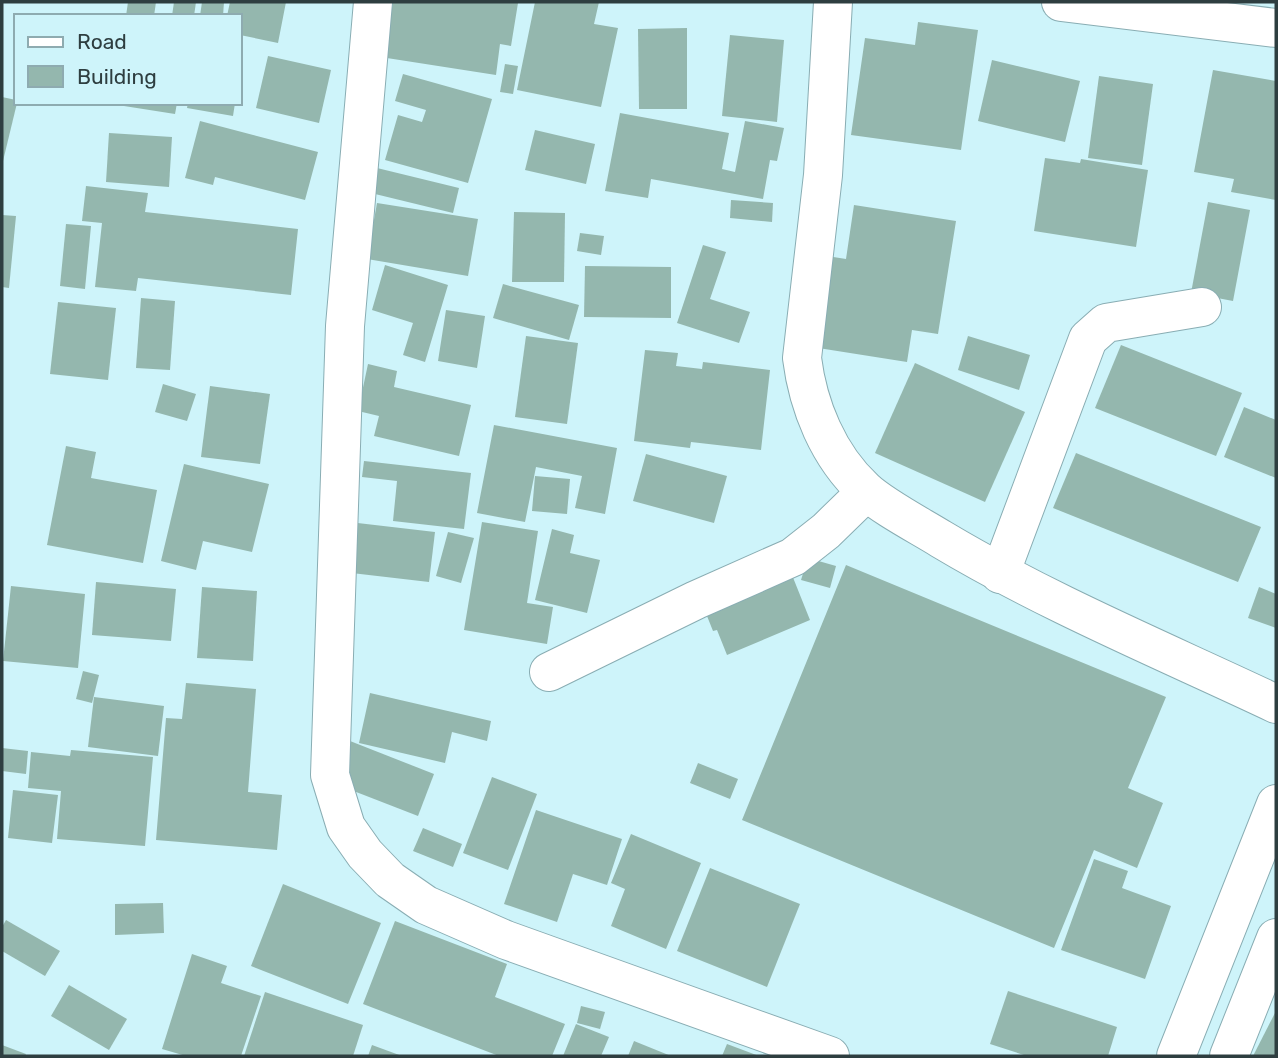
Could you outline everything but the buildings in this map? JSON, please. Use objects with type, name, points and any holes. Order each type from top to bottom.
[{"type":"street","points":[[373,2],[345,326],[330,775],[346,827],[365,854],[390,880],[426,905],[506,940],[830,1056]]},
{"type":"street","points":[[833,2],[823,175],[802,358],[806,386],[814,412],[840,463],[866,492],[1000,574],[1276,704]]},
{"type":"street","points":[[1082,3],[1276,28]]},
{"type":"street","points":[[1000,574],[1088,339],[1106,323],[1202,307]]},
{"type":"street","points":[[549,673],[696,600],[793,557],[826,531],[866,492]]},
{"type":"street","points":[[1176,1056],[1276,804]]},
{"type":"street","points":[[1229,1056],[1276,938]]}]
